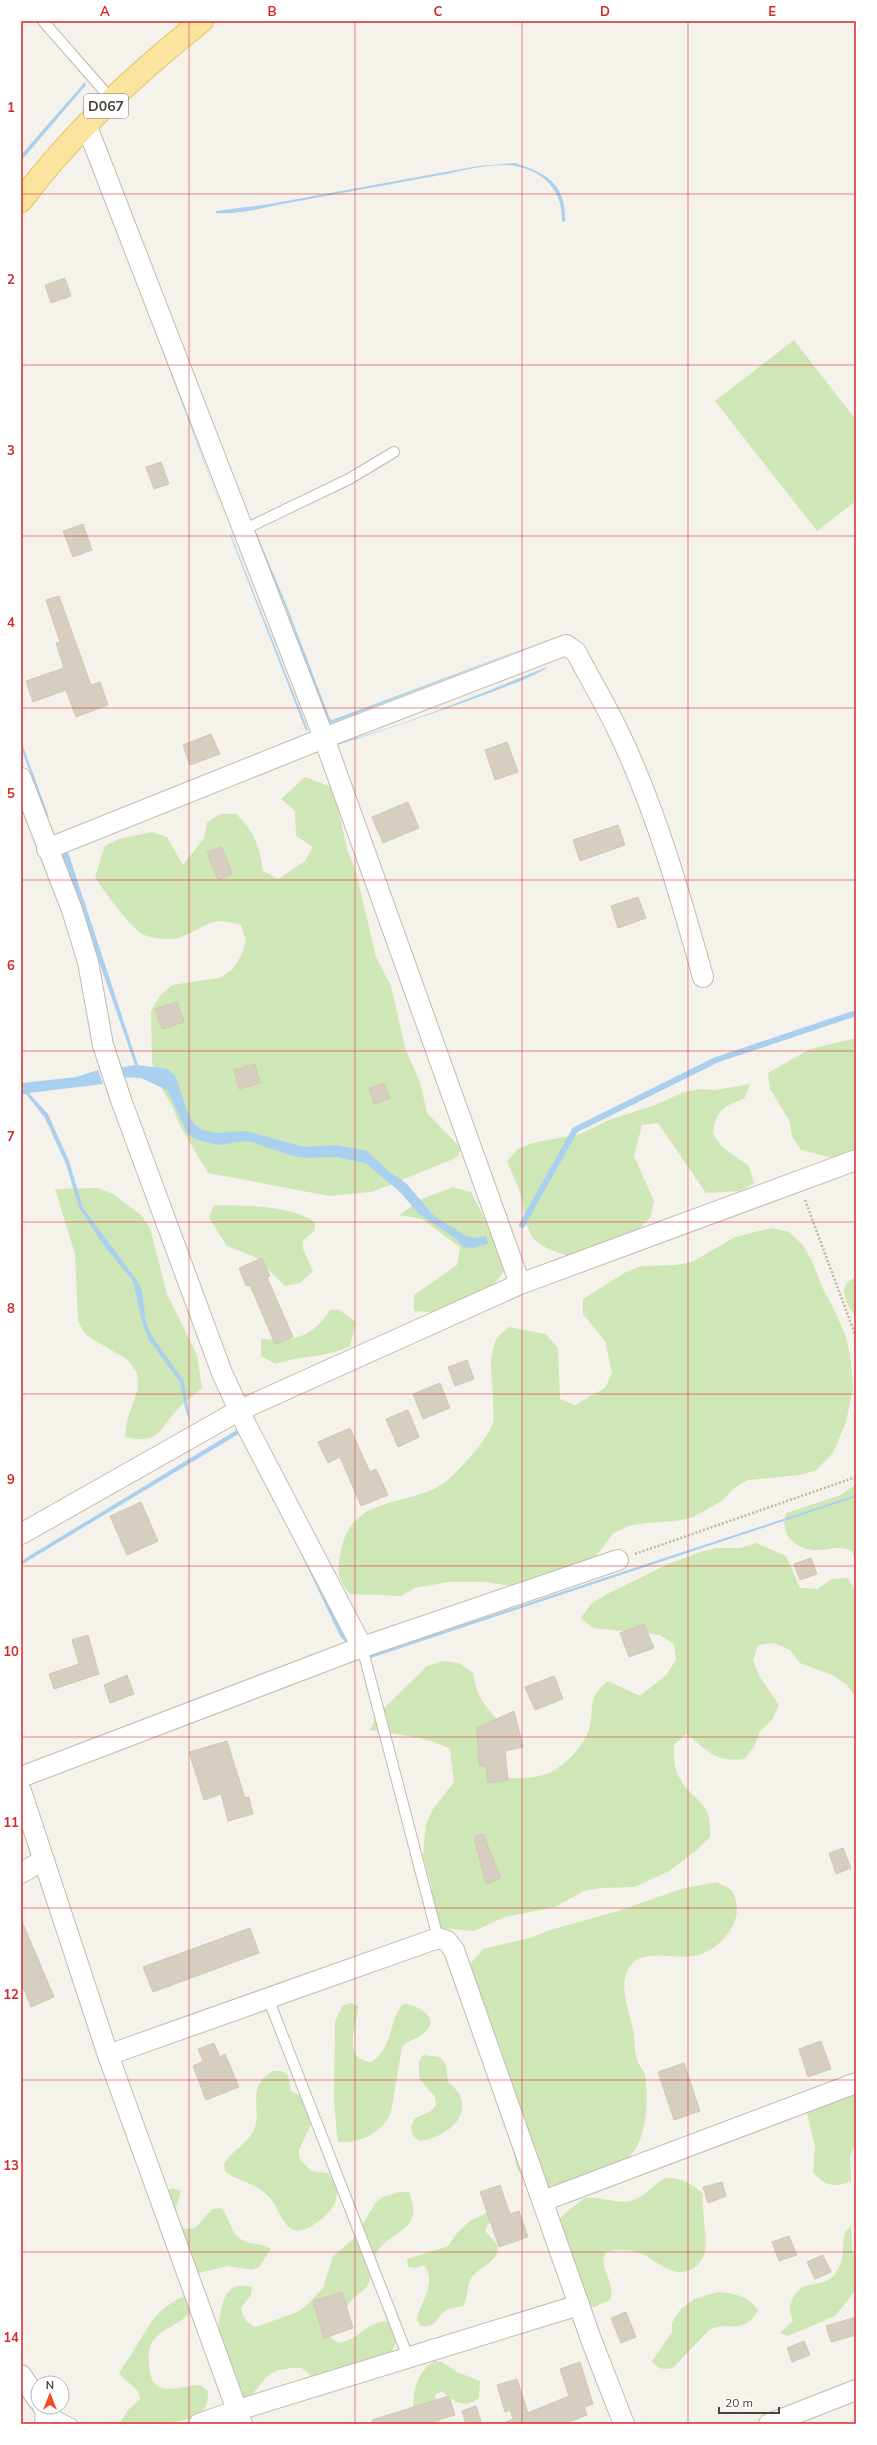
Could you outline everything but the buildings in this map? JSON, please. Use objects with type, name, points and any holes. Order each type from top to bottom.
[{"type":"main road","name":"D067","points":[[21,201],[86,124],[165,50],[202,21]]},
{"type":"street","points":[[86,124],[324,738],[520,1284]]},
{"type":"street","points":[[48,849],[324,738],[566,646],[576,652],[619,733],[649,804],[679,889],[703,977]]},
{"type":"street","points":[[21,778],[72,910],[88,962],[103,1045],[121,1100],[222,1373],[238,1411],[362,1647]]},
{"type":"street","points":[[21,1534],[238,1411],[520,1284],[856,1160]]},
{"type":"street","points":[[21,1777],[362,1647],[618,1560]]},
{"type":"street","points":[[21,1791],[108,2055],[240,2417]]},
{"type":"street","points":[[21,1872],[44,1860]]},
{"type":"street","points":[[108,2055],[438,1938],[447,1941],[454,1950],[579,2305],[624,2424]]},
{"type":"street","points":[[543,2201],[856,2083]]},
{"type":"street","points":[[199,2424],[240,2417],[408,2357],[579,2305]]},
{"type":"street","points":[[21,2375],[30,2390]]},
{"type":"street","points":[[769,2424],[856,2390]]},
{"type":"lane","points":[[43,21],[112,100]]},
{"type":"lane","points":[[243,530],[349,479],[394,452]]},
{"type":"lane","points":[[362,1647],[438,1938]]},
{"type":"lane","points":[[268,1998],[408,2357]]},
{"type":"lane","points":[[52,2415],[72,2424]]},
{"type":"path","points":[[798,1181],[856,1337]]},
{"type":"path","points":[[618,1560],[856,1477]]},
{"type":"green space","points":[[794,340],[856,420],[856,501],[817,531],[715,401]]},
{"type":"green space","points":[[305,777],[334,788],[347,849],[356,872],[376,957],[391,986],[406,1051],[420,1082],[427,1113],[461,1148],[458,1156],[451,1160],[372,1192],[329,1196],[208,1173],[180,1126],[174,1110],[157,1080],[152,1062],[151,1011],[160,996],[172,985],[219,978],[232,970],[241,956],[246,941],[241,925],[221,921],[214,922],[174,939],[160,939],[145,935],[137,930],[124,916],[95,877],[105,846],[119,839],[152,832],[167,837],[183,865],[204,838],[207,822],[221,814],[236,814],[252,833],[258,847],[263,871],[278,879],[305,861],[313,847],[296,836],[295,811],[281,799]]},
{"type":"green space","points":[[856,1038],[856,1153],[833,1158],[801,1150],[792,1136],[789,1120],[770,1089],[768,1073],[810,1049]]},
{"type":"green space","points":[[750,1084],[744,1099],[731,1104],[722,1110],[716,1120],[713,1134],[722,1147],[749,1166],[754,1183],[740,1191],[706,1193],[658,1123],[642,1125],[634,1156],[654,1201],[651,1216],[640,1228],[581,1260],[548,1249],[533,1239],[526,1224],[520,1192],[507,1161],[518,1149],[532,1143],[580,1134],[609,1120],[655,1105],[684,1092],[700,1089],[715,1090]]},
{"type":"green space","points":[[453,1187],[471,1192],[486,1221],[507,1247],[511,1263],[490,1289],[447,1313],[414,1311],[414,1295],[457,1265],[460,1247],[422,1219],[399,1215],[422,1199]]},
{"type":"green space","points":[[98,1188],[113,1194],[141,1215],[150,1228],[167,1294],[197,1355],[202,1388],[178,1409],[157,1434],[145,1439],[125,1437],[127,1420],[138,1389],[137,1373],[128,1360],[86,1335],[78,1321],[75,1254],[55,1189]]},
{"type":"green space","points":[[214,1205],[253,1206],[279,1209],[304,1216],[315,1222],[315,1230],[303,1241],[303,1249],[313,1271],[300,1283],[285,1286],[257,1258],[227,1246],[209,1218]]},
{"type":"green space","points":[[771,1228],[789,1232],[802,1244],[811,1259],[824,1291],[833,1307],[846,1337],[850,1354],[853,1388],[846,1422],[833,1453],[815,1471],[799,1475],[748,1480],[734,1488],[722,1501],[693,1517],[677,1521],[645,1523],[628,1526],[613,1534],[593,1560],[519,1587],[485,1582],[448,1582],[415,1588],[401,1596],[350,1594],[343,1585],[339,1576],[339,1562],[346,1534],[357,1519],[370,1510],[422,1494],[438,1486],[453,1475],[464,1464],[486,1436],[493,1422],[491,1363],[493,1347],[498,1336],[509,1327],[546,1334],[558,1348],[560,1399],[575,1405],[605,1388],[612,1373],[605,1341],[583,1314],[583,1299],[626,1272],[642,1266],[676,1265],[692,1262],[735,1237]]},
{"type":"green space","points":[[856,1277],[856,1316],[846,1301],[844,1290],[846,1284]]},
{"type":"green space","points":[[338,1309],[356,1322],[350,1346],[332,1353],[295,1359],[276,1364],[261,1356],[261,1339],[283,1340],[301,1336],[316,1327],[330,1310]]},
{"type":"green space","points":[[856,1484],[856,1565],[852,1551],[847,1549],[839,1548],[811,1550],[797,1545],[792,1540],[785,1529],[786,1513],[841,1495]]},
{"type":"green space","points":[[756,1543],[786,1556],[800,1588],[817,1589],[832,1579],[848,1578],[856,1591],[856,1698],[846,1684],[832,1675],[800,1663],[790,1650],[774,1643],[758,1645],[753,1661],[760,1677],[779,1705],[772,1720],[760,1731],[754,1747],[744,1759],[726,1759],[712,1754],[686,1734],[674,1745],[675,1762],[678,1775],[686,1787],[706,1809],[710,1825],[710,1837],[697,1850],[669,1871],[635,1887],[602,1888],[584,1891],[555,1907],[505,1917],[474,1931],[440,1928],[427,1918],[432,1888],[423,1856],[426,1824],[433,1809],[454,1782],[450,1749],[431,1741],[370,1730],[377,1715],[427,1666],[443,1661],[459,1663],[473,1673],[475,1684],[481,1699],[507,1732],[498,1764],[509,1778],[535,1777],[550,1772],[558,1768],[579,1748],[588,1732],[593,1700],[597,1692],[608,1681],[640,1696],[666,1675],[676,1660],[674,1644],[660,1635],[593,1628],[581,1618],[591,1604],[605,1595],[668,1564],[700,1552],[717,1548],[740,1548]]},
{"type":"green space","points":[[717,1882],[732,1890],[737,1906],[734,1924],[724,1939],[710,1950],[694,1956],[644,1957],[636,1961],[629,1968],[625,1979],[625,1998],[633,2029],[636,2056],[644,2073],[647,2095],[643,2129],[636,2149],[616,2167],[571,2194],[538,2188],[524,2181],[516,2166],[511,2132],[469,1979],[471,1963],[483,1949],[533,1937],[550,1930],[618,1911],[684,1888]]},
{"type":"green space","points":[[350,2003],[358,2006],[353,2040],[356,2055],[362,2060],[372,2062],[379,2055],[388,2040],[395,2018],[403,2004],[415,2007],[426,2013],[430,2023],[423,2034],[402,2047],[391,2112],[382,2126],[369,2136],[362,2139],[338,2142],[334,2102],[335,2022],[342,2006]]},
{"type":"green space","points":[[423,2055],[440,2057],[446,2065],[448,2082],[458,2092],[462,2101],[462,2111],[458,2119],[442,2134],[420,2141],[413,2136],[411,2127],[415,2118],[431,2111],[436,2105],[435,2097],[419,2078],[419,2062]]},
{"type":"green space","points":[[273,2071],[281,2071],[288,2075],[291,2091],[306,2098],[313,2120],[299,2150],[299,2158],[311,2171],[328,2173],[337,2187],[336,2201],[329,2212],[318,2222],[299,2231],[294,2230],[286,2224],[271,2200],[259,2188],[225,2172],[224,2164],[227,2159],[250,2137],[253,2132],[256,2124],[256,2099],[259,2084],[264,2077]]},
{"type":"green space","points":[[856,2083],[856,2143],[850,2156],[851,2181],[840,2185],[825,2183],[813,2172],[815,2147],[807,2114],[811,2106]]},
{"type":"green space","points":[[666,2178],[686,2182],[703,2194],[706,2241],[704,2255],[698,2265],[688,2271],[680,2272],[666,2268],[640,2253],[623,2250],[606,2252],[604,2264],[611,2287],[610,2300],[594,2307],[587,2306],[558,2258],[550,2254],[548,2244],[549,2236],[557,2221],[585,2198],[598,2198],[625,2202],[632,2201],[642,2196]]},
{"type":"green space","points":[[173,2188],[181,2191],[176,2207],[178,2224],[185,2229],[195,2228],[212,2209],[221,2208],[227,2216],[235,2234],[239,2238],[244,2241],[263,2245],[271,2249],[259,2267],[252,2270],[228,2266],[195,2274],[153,2212],[154,2203],[165,2191]]},
{"type":"green space","points":[[399,2192],[409,2192],[413,2205],[413,2215],[410,2222],[405,2228],[384,2244],[377,2252],[373,2260],[371,2276],[367,2286],[355,2297],[339,2316],[333,2327],[331,2338],[338,2343],[346,2341],[376,2323],[392,2322],[397,2340],[390,2355],[314,2379],[302,2368],[279,2370],[266,2377],[249,2397],[237,2397],[219,2384],[213,2374],[214,2357],[222,2305],[229,2291],[234,2287],[242,2285],[252,2287],[251,2295],[241,2308],[246,2320],[256,2327],[297,2312],[305,2307],[323,2288],[333,2256],[353,2239],[376,2202],[383,2197]]},
{"type":"green space","points":[[502,2205],[488,2224],[485,2231],[497,2245],[498,2251],[493,2260],[475,2273],[470,2280],[463,2306],[447,2310],[433,2324],[420,2326],[417,2318],[429,2284],[428,2271],[424,2265],[416,2268],[408,2267],[407,2259],[448,2246],[457,2233],[470,2221]]},
{"type":"green space","points":[[851,2226],[852,2249],[856,2261],[856,2290],[835,2316],[788,2336],[780,2333],[793,2321],[790,2312],[790,2305],[799,2289],[805,2286],[824,2282],[835,2274],[842,2259],[845,2232]]},
{"type":"green space","points":[[718,2292],[735,2294],[745,2298],[758,2310],[747,2323],[741,2326],[722,2326],[709,2330],[673,2368],[664,2369],[656,2366],[652,2361],[672,2332],[672,2323],[680,2310],[694,2299]]},
{"type":"green space","points":[[184,2296],[192,2299],[193,2307],[184,2318],[164,2330],[153,2340],[149,2353],[151,2376],[154,2383],[166,2389],[200,2385],[207,2390],[207,2403],[201,2412],[190,2418],[176,2422],[160,2424],[119,2424],[128,2410],[140,2399],[138,2391],[119,2374],[154,2318],[166,2307]]},
{"type":"green space","points":[[434,2361],[442,2362],[457,2372],[480,2381],[479,2398],[464,2404],[455,2401],[442,2391],[435,2395],[440,2424],[416,2424],[413,2406],[417,2381],[421,2374]]},
{"type":"water","points":[[85,82],[86,85],[21,161],[21,155]]},
{"type":"water","points":[[515,163],[546,176],[553,182],[562,198],[565,222],[562,221],[559,200],[550,184],[535,172],[507,165],[480,167],[243,212],[216,213],[216,211],[270,204],[478,166]]},
{"type":"water","points":[[125,244],[224,516],[123,245]]},
{"type":"water","points":[[256,532],[286,604],[330,719],[332,720],[560,635],[329,724],[285,606],[254,533]]},
{"type":"water","points":[[230,535],[308,730],[306,731]]},
{"type":"water","points":[[547,667],[515,683],[484,695],[411,721],[334,746],[334,744],[388,728],[442,709]]},
{"type":"water","points":[[21,741],[49,817],[47,817],[21,748]]},
{"type":"water","points":[[66,846],[138,1065],[168,1069],[176,1077],[187,1111],[194,1124],[203,1130],[215,1133],[246,1131],[304,1147],[338,1145],[367,1151],[388,1171],[406,1183],[434,1216],[466,1236],[474,1238],[486,1236],[488,1244],[471,1248],[463,1247],[455,1238],[419,1214],[399,1191],[365,1163],[337,1157],[305,1158],[289,1155],[248,1141],[217,1145],[195,1139],[188,1134],[167,1090],[141,1078],[115,1077],[113,1069],[135,1065],[60,849]]},
{"type":"water","points":[[98,1070],[103,1084],[29,1093],[48,1114],[69,1161],[83,1208],[138,1282],[142,1291],[146,1322],[152,1336],[184,1381],[190,1420],[186,1412],[180,1382],[149,1340],[142,1322],[133,1281],[102,1243],[79,1207],[66,1164],[45,1118],[26,1094],[21,1095],[21,1083],[76,1077]]},
{"type":"water","points":[[240,1428],[248,1433],[343,1634],[359,1654],[364,1657],[856,1495],[856,1497],[368,1659],[359,1657],[340,1636],[245,1435],[242,1432],[21,1565],[21,1561]]},
{"type":"waterway","points":[[522,1225],[575,1130],[716,1060],[856,1013]]}]
